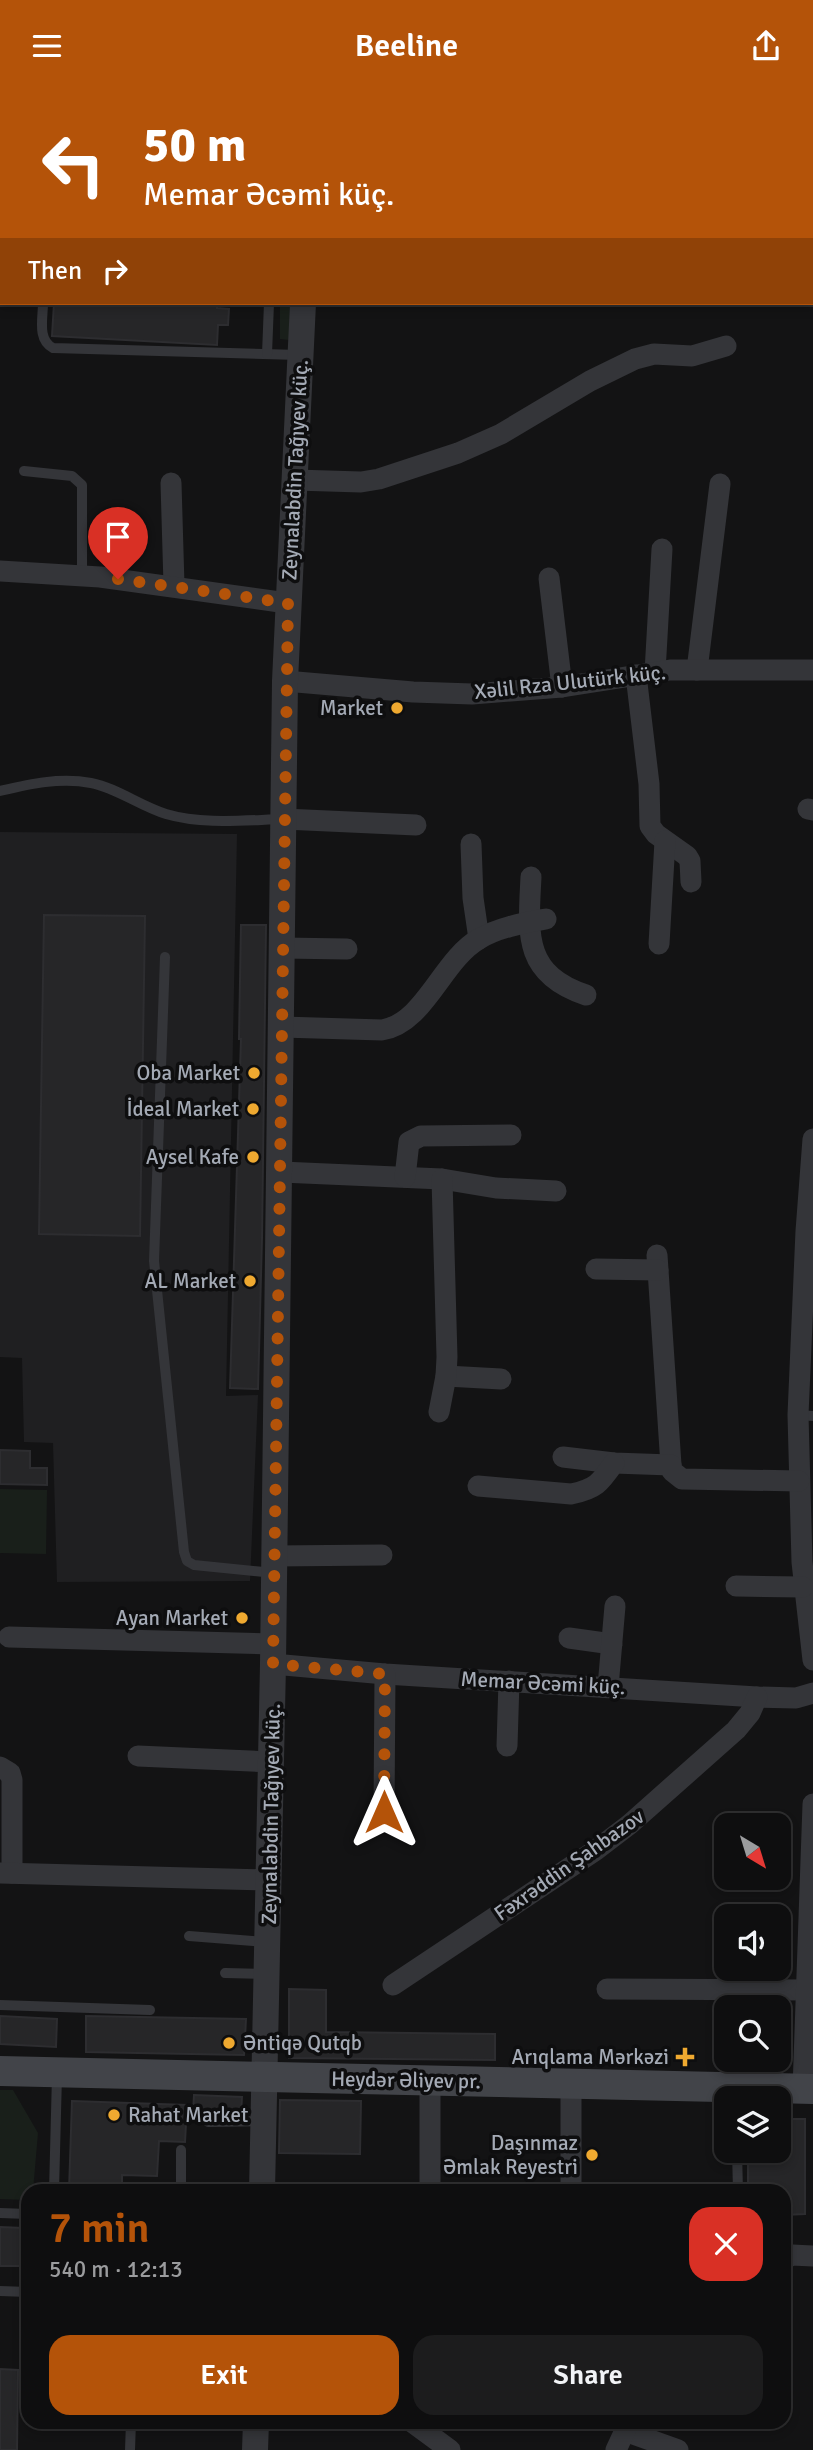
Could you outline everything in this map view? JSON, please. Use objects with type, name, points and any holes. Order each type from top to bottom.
[{"type":"main road","name":"Heydər Əliyev pr.","points":[[0,2071],[571,2084],[714,2092]]},
{"type":"street","name":"Zeynalabdin Tağıyev küç.","points":[[262,2184],[269,1942],[281,1172],[285,681],[303,305]]},
{"type":"street","points":[[295,480],[360,482],[379,479],[458,453],[501,434],[590,381],[635,359],[654,354],[692,356],[726,346]]},
{"type":"street","points":[[171,483],[174,585]]},
{"type":"street","points":[[697,670],[720,484]]},
{"type":"street","points":[[662,549],[646,673],[650,826],[656,834],[687,856],[690,861],[691,882]]},
{"type":"street","points":[[0,571],[82,575],[174,585],[288,603]]},
{"type":"street","points":[[549,578],[562,687]]},
{"type":"street","name":"Xəlil Rza Ulutürk küç.","points":[[285,681],[461,694],[562,687],[646,673],[813,670]]},
{"type":"street","points":[[284,819],[416,825]]},
{"type":"street","points":[[659,944],[665,841]]},
{"type":"street","points":[[471,844],[473,898],[479,939]]},
{"type":"street","points":[[531,877],[538,921],[536,955],[543,971],[568,988],[586,995]]},
{"type":"street","points":[[282,1027],[382,1030],[394,1028],[407,1019],[464,951],[479,939],[516,924],[538,921]]},
{"type":"street","points":[[283,948],[348,949]]},
{"type":"street","points":[[405,1177],[409,1142],[413,1138],[511,1135]]},
{"type":"street","points":[[813,1139],[806,1231],[806,1416],[799,1481],[803,1587],[813,1660]]},
{"type":"street","points":[[281,1172],[442,1179],[496,1188],[556,1191]]},
{"type":"street","points":[[439,1412],[446,1376],[447,1299],[442,1179]]},
{"type":"street","points":[[596,1269],[658,1262],[672,1471],[682,1479],[799,1481]]},
{"type":"street","points":[[446,1376],[501,1379]]},
{"type":"street","points":[[563,1457],[614,1463],[671,1465]]},
{"type":"street","points":[[478,1486],[572,1494],[597,1486],[614,1463]]},
{"type":"street","points":[[274,1565],[382,1555]]},
{"type":"street","points":[[736,1586],[803,1587]]},
{"type":"street","points":[[608,1687],[615,1606]]},
{"type":"street","name":"Memar Əcəmi küç.","points":[[9,1637],[273,1654],[385,1674],[757,1697],[796,1698],[813,1693]]},
{"type":"street","points":[[569,1638],[612,1644]]},
{"type":"street","points":[[384,1812],[385,1674]]},
{"type":"street","points":[[506,1746],[509,1681]]},
{"type":"street","name":"Fəxrəddin Şahbazov","points":[[393,1985],[596,1850],[630,1824],[736,1730],[750,1713],[757,1697]]},
{"type":"street","points":[[138,1756],[271,1762]]},
{"type":"street","points":[[0,1767],[10,1773],[12,1780],[6,1873],[270,1880]]},
{"type":"street","points":[[808,2089],[807,1990],[813,1804]]},
{"type":"street","points":[[607,1989],[807,1990]]},
{"type":"street","points":[[430,2081],[430,2184]]},
{"type":"street","points":[[571,2084],[572,2184]]},
{"type":"street","points":[[791,2256],[813,2256]]},
{"type":"street","points":[[256,2429],[256,2450]]},
{"type":"street","points":[[623,2434],[678,2450]]},
{"type":"lane","points":[[43,305],[43,338],[47,345],[53,348],[301,355]]},
{"type":"lane","points":[[267,354],[269,305]]},
{"type":"lane","points":[[24,471],[72,476],[82,485],[82,575]]},
{"type":"lane","points":[[0,791],[32,784],[74,781],[93,783],[167,814],[211,820],[284,819]]},
{"type":"lane","points":[[165,957],[154,1261],[184,1552],[187,1561],[194,1565],[274,1565]]},
{"type":"lane","points":[[189,1936],[269,1942]]},
{"type":"lane","points":[[225,1973],[268,1974]]},
{"type":"lane","points":[[0,2005],[150,2010]]},
{"type":"lane","points":[[54,2184],[57,2072]]},
{"type":"lane","points":[[208,2122],[264,2121]]},
{"type":"lane","points":[[180,2184],[181,2150]]},
{"type":"lane","points":[[737,2163],[738,2184]]},
{"type":"lane","points":[[0,2213],[21,2214]]},
{"type":"lane","points":[[0,2291],[21,2292]]},
{"type":"lane","points":[[130,2450],[131,2429]]},
{"type":"shaded area","points":[[280,305],[290,305],[289,340],[280,339]]},
{"type":"shaded area","points":[[0,832],[237,834],[226,1396],[258,1395],[250,1581],[57,1582],[53,1443],[24,1442],[22,1358],[0,1357]]},
{"type":"shaded area","points":[[0,1489],[47,1490],[46,1554],[0,1553]]},
{"type":"shaded area","points":[[0,2090],[13,2090],[38,2133],[34,2184],[21,2184],[21,2200],[0,2199]]},
{"type":"building","points":[[54,305],[217,305],[217,308],[229,309],[228,325],[218,325],[217,345],[52,336]]},
{"type":"building","points":[[44,915],[145,916],[140,1236],[39,1234]]},
{"type":"building","points":[[241,925],[266,925],[258,1389],[230,1388],[241,1039]]},
{"type":"building","points":[[0,1450],[30,1451],[30,1468],[47,1468],[47,1485],[0,1484]]},
{"type":"building","points":[[289,1989],[326,1990],[326,2032],[495,2034],[495,2060],[289,2058]]},
{"type":"building","points":[[0,2016],[57,2019],[56,2047],[0,2044]]},
{"type":"building","points":[[86,2016],[246,2019],[244,2055],[86,2052]]},
{"type":"building","points":[[194,2095],[242,2097],[241,2114],[193,2113]]},
{"type":"building","points":[[280,2100],[361,2101],[360,2154],[279,2153]]},
{"type":"building","points":[[72,2101],[187,2105],[185,2142],[159,2141],[157,2176],[122,2175],[122,2184],[69,2184]]},
{"type":"building","points":[[791,2119],[805,2119],[805,2214],[791,2215],[791,2184],[748,2184],[748,2163],[791,2163]]},
{"type":"building","points":[[0,2227],[21,2228],[21,2266],[0,2266]]},
{"type":"building","points":[[0,2369],[18,2370],[17,2450],[0,2450]]},
{"type":"place","name":"Market","points":[[397,708]]},
{"type":"place","name":"Oba Market","points":[[254,1073]]},
{"type":"place","name":"İdeal Market","points":[[253,1109]]},
{"type":"place","name":"Aysel Kafe","points":[[253,1157]]},
{"type":"place","name":"AL Market","points":[[250,1281]]},
{"type":"place","name":"Ayan Market","points":[[242,1618]]},
{"type":"place","name":"Əntiqə Qutqb","points":[[229,2043]]},
{"type":"place","name":"Arıqlama Mərkəzi","points":[[685,2057]]},
{"type":"place","name":"Rahat Market","points":[[114,2115]]},
{"type":"place","name":"Daşınmaz Əmlak Reyestri","points":[[592,2155]]},
{"type":"route","points":[[118,579],[288,603],[273,1664],[385,1674],[384,1812]]}]
